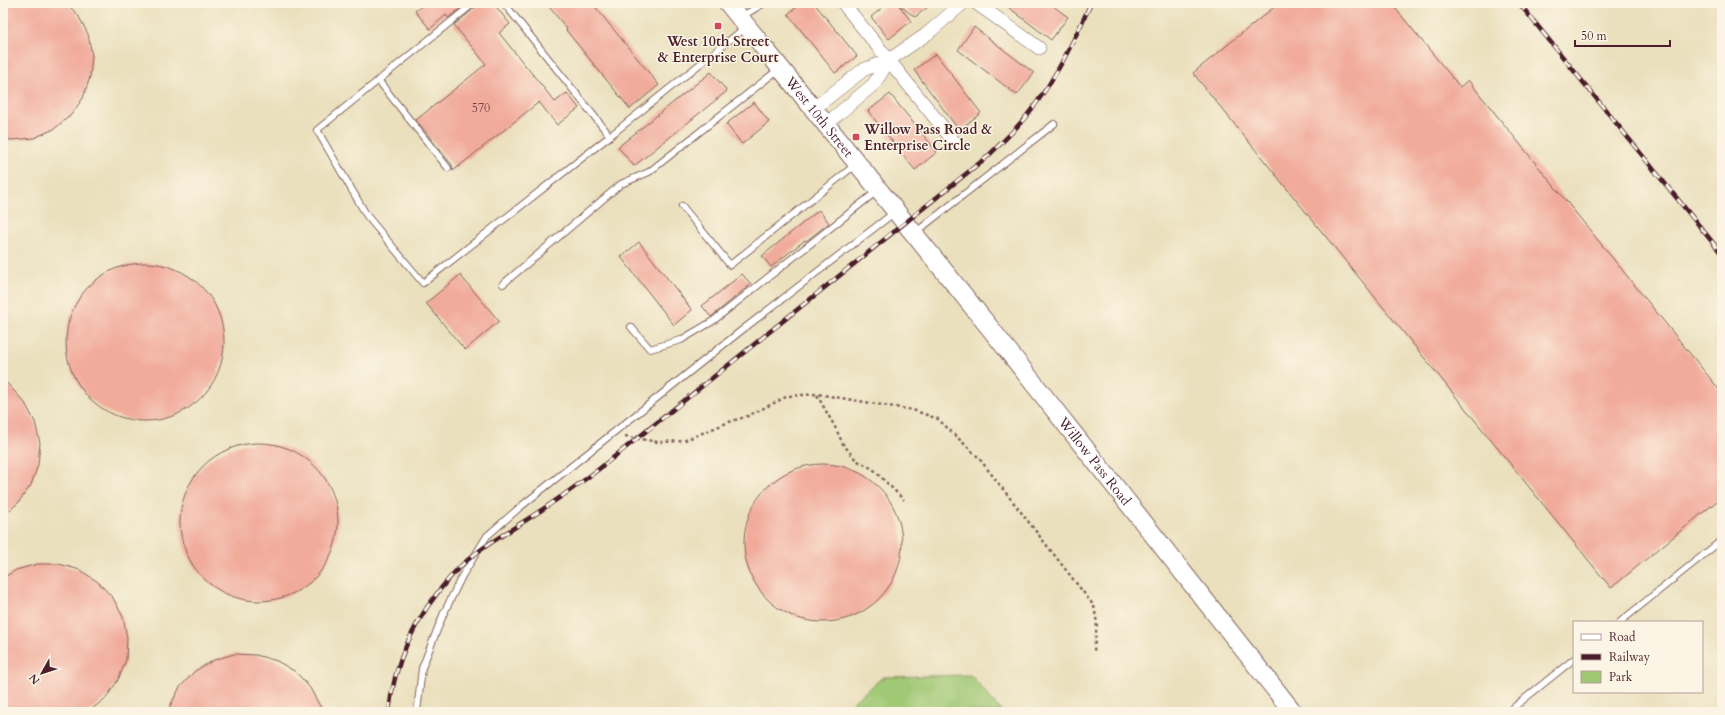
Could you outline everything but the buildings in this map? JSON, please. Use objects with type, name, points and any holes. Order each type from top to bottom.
[{"type":"main road","name":"West 10th Street","points":[[728,3],[895,212]]},
{"type":"main road","name":"Willow Pass Road","points":[[895,212],[990,328],[1293,712]]},
{"type":"street","points":[[843,3],[956,144]]},
{"type":"street","points":[[813,109],[863,70],[889,60],[927,34],[963,3]]},
{"type":"street","points":[[976,3],[1039,48]]},
{"type":"street","points":[[825,125],[874,84],[889,60]]},
{"type":"lane","points":[[474,3],[317,130],[367,216],[423,283],[610,136],[764,3]]},
{"type":"lane","points":[[504,3],[610,136]]},
{"type":"lane","points":[[503,284],[620,184],[649,172],[780,68]]},
{"type":"lane","points":[[378,80],[448,168]]},
{"type":"lane","points":[[913,234],[1054,124]]},
{"type":"lane","points":[[682,206],[730,265],[856,164]]},
{"type":"lane","points":[[630,327],[650,350],[681,340],[713,321],[878,190]]},
{"type":"lane","points":[[416,712],[422,668],[443,615],[462,576],[487,536],[519,508],[742,330],[895,212]]},
{"type":"lane","points":[[1621,621],[1722,540]]},
{"type":"lane","points":[[1508,712],[1573,660]]},
{"type":"path","points":[[613,433],[658,442],[683,440],[748,416],[788,396],[817,394],[913,410],[938,419],[978,457],[1094,606],[1097,623],[1094,651]]},
{"type":"path","points":[[817,394],[843,444],[856,460],[873,469],[904,500]]},
{"type":"green space","points":[[971,675],[1002,712],[841,712],[883,677]]},
{"type":"railway","points":[[389,712],[396,674],[402,655],[410,638],[419,621],[440,589],[460,566],[485,547],[550,504],[599,469],[987,157],[1015,129],[1049,85],[1067,53],[1091,3]]},
{"type":"railway","points":[[1519,3],[1722,254]]},
{"type":"place","name":"West 10th Street & Enterprise Court","points":[[718,26]]},
{"type":"place","name":"Willow Pass Road & Enterprise Circle","points":[[856,137]]}]
